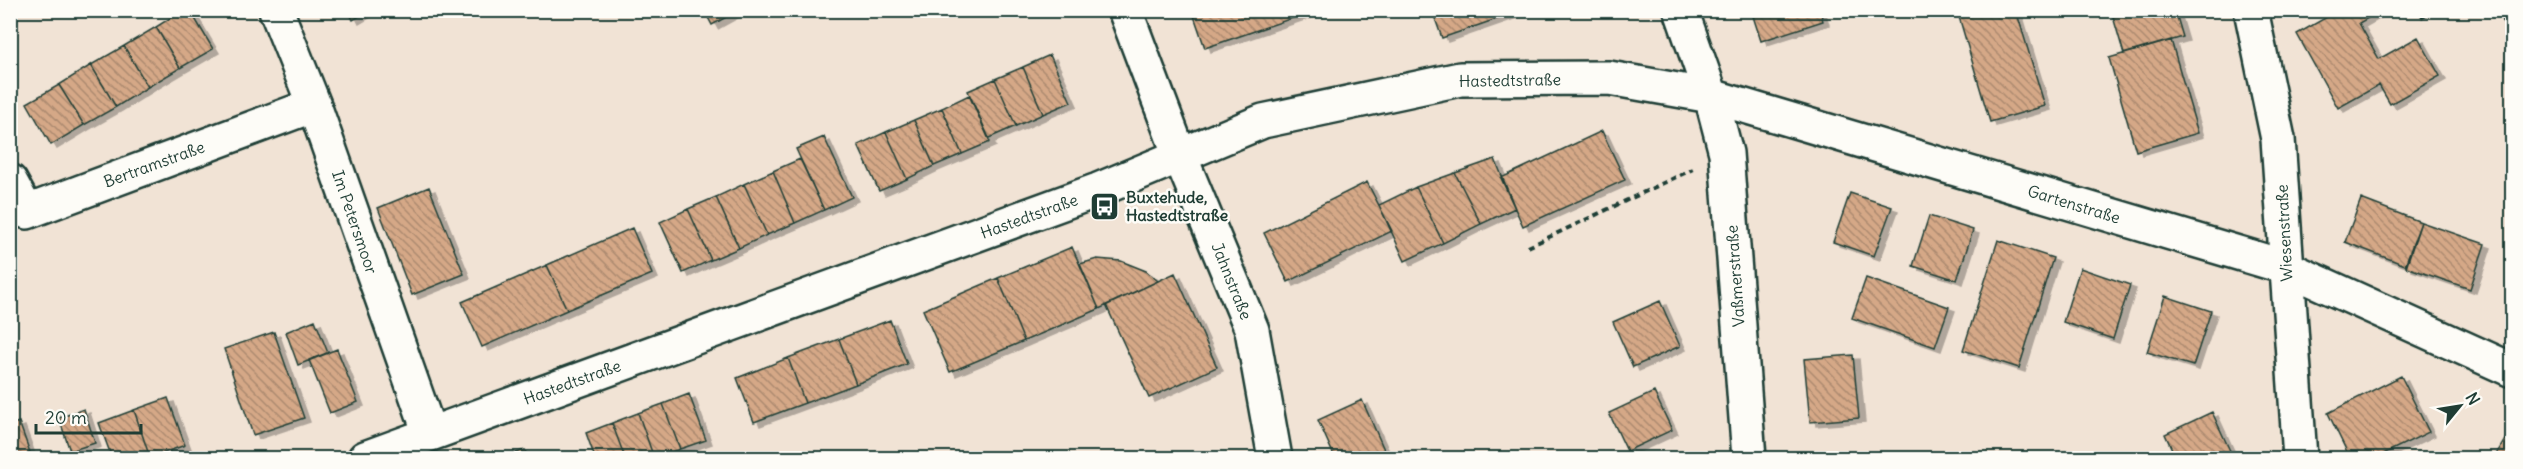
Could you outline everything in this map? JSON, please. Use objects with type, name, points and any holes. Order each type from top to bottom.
[{"type":"street","name":"Im Petersmoor","points":[[276,10],[314,105],[430,435]]},
{"type":"street","name":"Jahnstraße","points":[[1125,10],[1180,156],[1252,330],[1275,459]]},
{"type":"street","points":[[1681,10],[1711,96]]},
{"type":"street","name":"Wiesenstraße","points":[[2251,10],[2278,139],[2300,459]]},
{"type":"street","name":"Hastedtstraße","points":[[365,459],[1098,190],[1263,121],[1460,79],[1608,78],[1711,96]]},
{"type":"street","name":"Vaßmerstraße","points":[[1711,96],[1726,153],[1749,459]]},
{"type":"street","name":"Gartenstraße","points":[[1711,96],[2285,267],[2512,370]]},
{"type":"street","name":"Bertramstraße","points":[[10,181],[27,212],[314,105]]},
{"type":"path","points":[[2421,17],[2433,10]]},
{"type":"path","points":[[2499,10],[2512,38]]},
{"type":"path","points":[[1528,247],[1726,153]]},
{"type":"building","points":[[183,10],[190,10],[213,49],[180,68],[156,27]]},
{"type":"building","points":[[348,10],[370,10],[353,20]]},
{"type":"building","points":[[704,10],[739,10],[712,25]]},
{"type":"building","points":[[1192,10],[1316,10],[1205,48]]},
{"type":"building","points":[[1432,10],[1503,10],[1505,16],[1442,38]]},
{"type":"building","points":[[1503,10],[1522,10],[1505,16]]},
{"type":"building","points":[[1751,10],[1820,10],[1823,21],[1761,41]]},
{"type":"building","points":[[1957,10],[2016,10],[2045,106],[1990,122]]},
{"type":"building","points":[[2111,10],[2175,10],[2183,37],[2124,54]]},
{"type":"building","points":[[2339,10],[2382,10],[2359,23],[2379,59],[2418,37],[2440,76],[2390,104],[2379,85],[2338,108],[2297,34]]},
{"type":"building","points":[[156,27],[180,68],[148,87],[124,46]]},
{"type":"building","points":[[2171,40],[2198,133],[2136,151],[2109,58]]},
{"type":"building","points":[[124,46],[148,87],[116,107],[91,65]]},
{"type":"building","points":[[1050,55],[1071,102],[1043,114],[1023,67]]},
{"type":"building","points":[[91,65],[116,107],[84,125],[59,85]]},
{"type":"building","points":[[1023,67],[1043,114],[1016,126],[995,79]]},
{"type":"building","points":[[995,79],[1016,126],[989,138],[968,91]]},
{"type":"building","points":[[59,85],[84,125],[51,145],[27,103]]},
{"type":"building","points":[[969,95],[990,142],[962,154],[942,108]]},
{"type":"building","points":[[942,108],[962,154],[934,166],[914,120]]},
{"type":"building","points":[[914,120],[934,166],[907,179],[886,132]]},
{"type":"building","points":[[1602,131],[1625,180],[1523,226],[1501,178]]},
{"type":"building","points":[[886,132],[907,179],[879,191],[858,145]]},
{"type":"building","points":[[824,137],[852,197],[824,210],[796,149]]},
{"type":"building","points":[[800,159],[824,210],[795,223],[773,171]]},
{"type":"building","points":[[1495,159],[1515,208],[1481,224],[1455,173]]},
{"type":"building","points":[[773,171],[795,223],[767,235],[744,184]]},
{"type":"building","points":[[1455,173],[1481,224],[1443,243],[1416,187]]},
{"type":"building","points":[[1367,182],[1392,231],[1288,282],[1264,233]]},
{"type":"building","points":[[744,184],[767,235],[739,248],[716,197]]},
{"type":"building","points":[[429,187],[464,274],[412,295],[378,208]]},
{"type":"building","points":[[1416,187],[1443,243],[1405,261],[1379,205]]},
{"type":"building","points":[[1850,193],[1892,207],[1874,256],[1833,242]]},
{"type":"building","points":[[716,197],[739,248],[711,260],[688,209]]},
{"type":"building","points":[[2361,199],[2421,222],[2405,265],[2345,242]]},
{"type":"building","points":[[688,209],[711,260],[683,273],[660,222]]},
{"type":"building","points":[[1929,216],[1973,230],[1957,280],[1913,266]]},
{"type":"building","points":[[2421,222],[2485,244],[2470,289],[2406,267]]},
{"type":"building","points":[[632,228],[652,274],[567,310],[547,265]]},
{"type":"building","points":[[1998,240],[2053,258],[2019,368],[1963,350]]},
{"type":"building","points":[[1072,247],[1099,309],[1024,341],[998,278]]},
{"type":"building","points":[[1097,259],[1121,261],[1146,271],[1158,281],[1099,309],[1080,264]]},
{"type":"building","points":[[547,265],[567,310],[482,347],[462,302]]},
{"type":"building","points":[[2080,268],[2130,285],[2113,339],[2063,322]]},
{"type":"building","points":[[1175,273],[1217,367],[1149,398],[1106,305]]},
{"type":"building","points":[[998,278],[1024,341],[950,372],[923,310]]},
{"type":"building","points":[[1866,278],[1949,307],[1935,347],[1852,318]]},
{"type":"building","points":[[2165,296],[2211,311],[2193,366],[2147,352]]},
{"type":"building","points":[[1660,301],[1680,346],[1633,367],[1613,322]]},
{"type":"building","points":[[315,320],[328,353],[298,365],[286,332]]},
{"type":"building","points":[[890,320],[907,364],[856,384],[839,339]]},
{"type":"building","points":[[274,332],[304,418],[253,435],[224,349]]},
{"type":"building","points":[[839,339],[856,384],[805,403],[788,358]]},
{"type":"building","points":[[337,349],[358,402],[330,413],[309,360]]},
{"type":"building","points":[[1853,355],[1859,418],[1810,422],[1804,359]]},
{"type":"building","points":[[788,358],[805,403],[754,422],[737,378]]},
{"type":"building","points":[[2401,376],[2429,432],[2375,458],[2350,458],[2328,413]]},
{"type":"building","points":[[1654,392],[1672,430],[1627,451],[1609,413]]},
{"type":"building","points":[[689,394],[706,440],[680,449],[663,404]]},
{"type":"building","points":[[168,398],[185,445],[150,458],[134,410]]},
{"type":"building","points":[[1362,400],[1386,454],[1376,458],[1335,458],[1318,420]]},
{"type":"building","points":[[663,404],[680,449],[654,458],[638,413]]},
{"type":"building","points":[[84,409],[95,443],[70,451],[59,418]]},
{"type":"building","points":[[134,410],[150,458],[112,458],[99,423]]},
{"type":"building","points":[[2212,412],[2232,455],[2225,458],[2176,458],[2165,434]]},
{"type":"building","points":[[638,413],[654,458],[625,458],[612,423]]},
{"type":"building","points":[[19,422],[32,458],[10,458],[10,425]]},
{"type":"building","points":[[612,423],[625,458],[595,458],[586,433]]},
{"type":"building","points":[[2506,438],[2512,442],[2512,458],[2494,458]]},
{"type":"building","points":[[525,450],[528,458],[500,458]]},
{"type":"place","name":"Buxtehude, Hastedtstraße","points":[[1105,206]]}]
